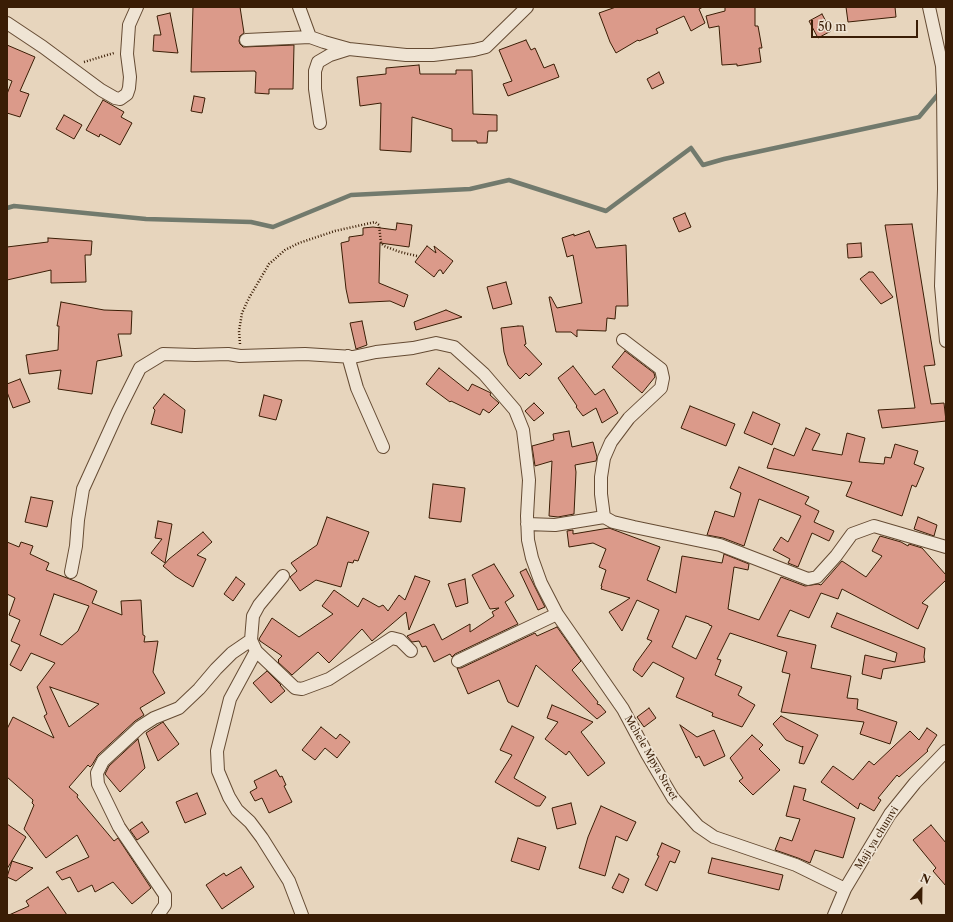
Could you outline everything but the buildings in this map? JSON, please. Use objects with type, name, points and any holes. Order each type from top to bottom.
[{"type":"street","points":[[7,23],[43,47],[101,90],[115,98],[120,99],[127,94],[129,88],[129,25],[137,7]]},
{"type":"street","points":[[299,7],[310,36]]},
{"type":"street","points":[[246,40],[310,36],[324,42],[349,49],[406,55],[433,55],[486,47],[497,38],[527,7]]},
{"type":"street","points":[[929,7],[942,66],[944,189],[943,286],[946,341]]},
{"type":"street","points":[[320,123],[315,88],[315,71],[318,62],[330,55],[349,49]]},
{"type":"street","points":[[604,516],[600,494],[601,477],[604,458],[610,442],[629,418],[661,388],[663,378],[661,369],[623,340]]},
{"type":"street","name":"Mchele Mpya Street","points":[[71,572],[76,546],[83,488],[140,368],[163,354],[228,354],[240,356],[305,354],[348,356],[413,348],[436,343],[454,347],[484,374],[515,410],[523,430],[528,480],[528,540],[532,558],[541,583],[557,614],[624,709],[633,729],[673,798],[698,826],[714,837],[796,865],[845,889]]},
{"type":"street","points":[[348,356],[357,388],[383,448]]},
{"type":"street","points":[[527,524],[555,525],[604,516],[613,522],[720,545],[808,579],[817,577],[836,556],[852,534],[874,526],[946,547]]},
{"type":"street","points":[[283,576],[256,610],[253,616],[250,640],[256,651],[295,688],[302,690],[329,679],[392,638],[400,640],[411,651]]},
{"type":"street","points":[[458,661],[557,614]]},
{"type":"street","points":[[158,915],[165,905],[165,895],[119,827],[98,784],[97,773],[104,761],[140,727],[154,718],[179,708],[199,689],[232,653],[250,640]]},
{"type":"street","points":[[256,651],[230,698],[217,751],[218,771],[229,797],[237,810],[250,822],[262,838],[289,881],[302,915]]},
{"type":"street","name":"Maji ya chumvi","points":[[834,915],[845,889],[890,814],[946,751]]},
{"type":"path","points":[[66,65],[92,60],[128,48]]},
{"type":"path","points":[[240,356],[239,331],[242,313],[248,298],[269,264],[285,250],[299,243],[335,231],[375,222],[379,225],[381,243],[384,246],[417,256]]},
{"type":"waterway","points":[[7,208],[14,206],[146,219],[251,222],[273,227],[351,195],[470,189],[509,180],[606,211],[691,148],[703,165],[724,159],[919,117],[940,92]]}]
